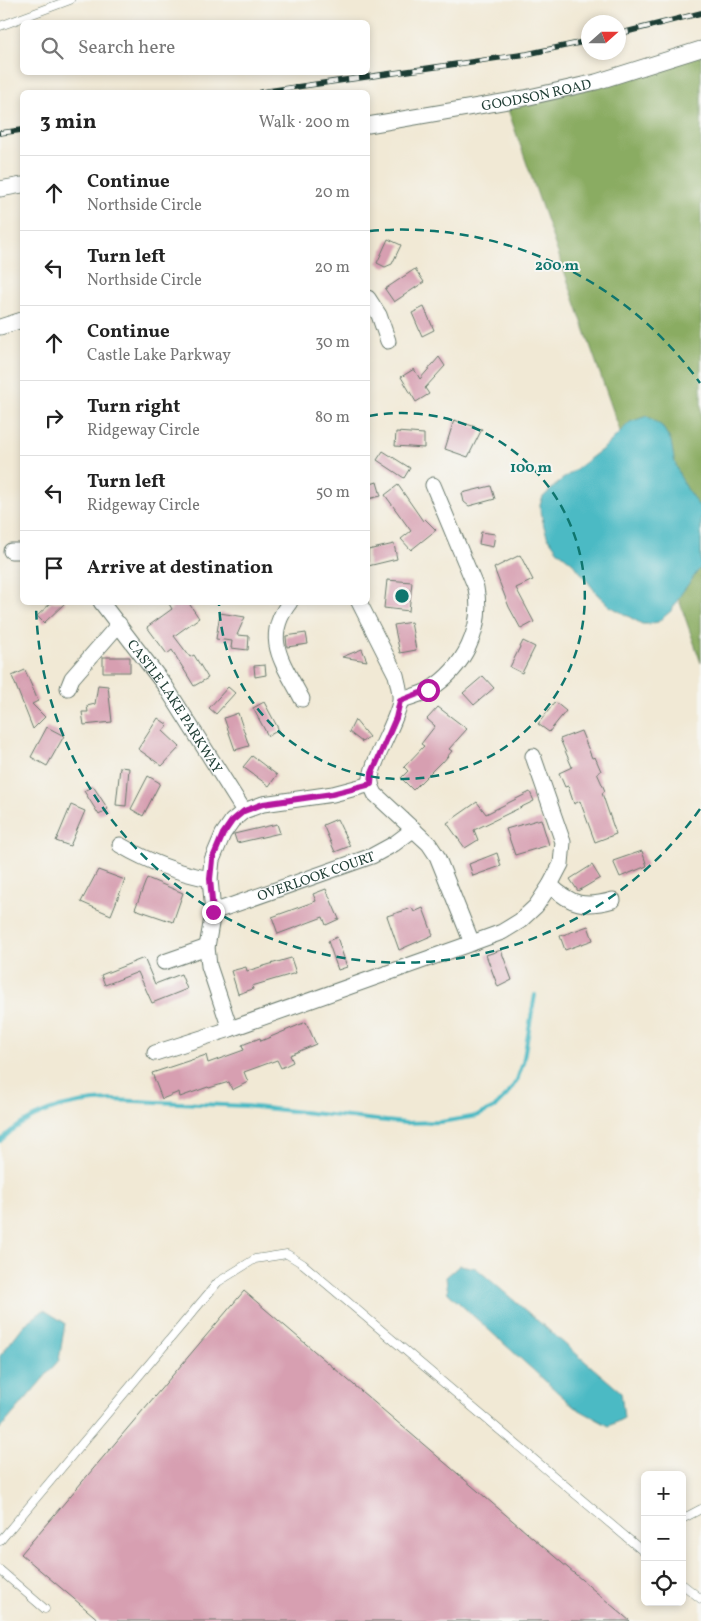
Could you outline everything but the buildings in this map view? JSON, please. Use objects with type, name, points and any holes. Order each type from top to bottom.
[{"type":"street","name":"GOODSON ROAD","points":[[370,125],[525,98],[596,82],[701,49]]},
{"type":"street","points":[[0,189],[20,185]]},
{"type":"street","points":[[370,301],[379,315],[388,341]]},
{"type":"street","points":[[0,327],[20,321]]},
{"type":"street","points":[[400,701],[428,690],[452,672],[468,647],[478,617],[476,588],[434,485]]},
{"type":"street","name":"CASTLE LAKE PARKWAY","points":[[103,605],[166,687],[244,811]]},
{"type":"street","points":[[288,605],[277,624],[275,638],[277,649],[302,699]]},
{"type":"street","points":[[360,605],[396,676],[400,701],[396,718],[372,773],[371,784],[375,794],[429,844],[437,856],[472,943]]},
{"type":"street","points":[[68,688],[72,678],[119,624]]},
{"type":"street","points":[[155,1053],[230,1029],[472,943],[502,932],[520,921],[536,906],[550,886],[561,864],[563,842],[532,756]]},
{"type":"street","points":[[230,1029],[209,966],[207,947],[213,912],[210,879],[212,860],[223,834],[232,821],[244,811],[263,804],[332,794],[371,784]]},
{"type":"street","name":"OVERLOOK COURT","points":[[213,912],[372,856],[414,830]]},
{"type":"street","points":[[120,845],[160,866],[186,875],[210,879]]},
{"type":"street","points":[[550,886],[562,896],[579,904],[597,904],[613,900]]},
{"type":"street","points":[[164,962],[207,947]]},
{"type":"lane","points":[[0,26],[70,0]]},
{"type":"lane","points":[[0,1541],[218,1282],[255,1259],[287,1254],[303,1264],[641,1550]]},
{"type":"lane","points":[[686,1517],[701,1509]]},
{"type":"lane","points":[[0,1570],[45,1609]]},
{"type":"lane","points":[[686,1587],[701,1599]]},
{"type":"green space","points":[[701,51],[701,663],[507,107]]},
{"type":"water","points":[[647,416],[662,426],[671,441],[674,459],[680,476],[701,509],[701,567],[672,610],[658,622],[642,624],[608,605],[573,563],[558,551],[547,536],[540,505],[543,497],[560,481],[604,448],[630,422]]},
{"type":"water","points":[[460,1265],[476,1268],[621,1392],[624,1418],[609,1426],[574,1407],[448,1293],[446,1277]]},
{"type":"water","points":[[44,1310],[65,1323],[59,1360],[0,1429],[0,1356],[24,1325]]},
{"type":"waterway","points":[[0,1141],[24,1122],[38,1115],[66,1106],[112,1100],[245,1106],[405,1123],[441,1122],[477,1116],[494,1108],[507,1095],[517,1080],[523,1063],[535,995]]},
{"type":"railway","points":[[626,32],[701,13]]},
{"type":"railway","points":[[275,90],[527,54],[581,42]]},
{"type":"railway","points":[[0,133],[20,130]]},
{"type":"route","points":[[213,912],[210,879],[212,860],[223,834],[232,821],[244,811],[263,804],[332,794],[371,784],[372,773],[396,718],[400,701],[428,690]]}]
